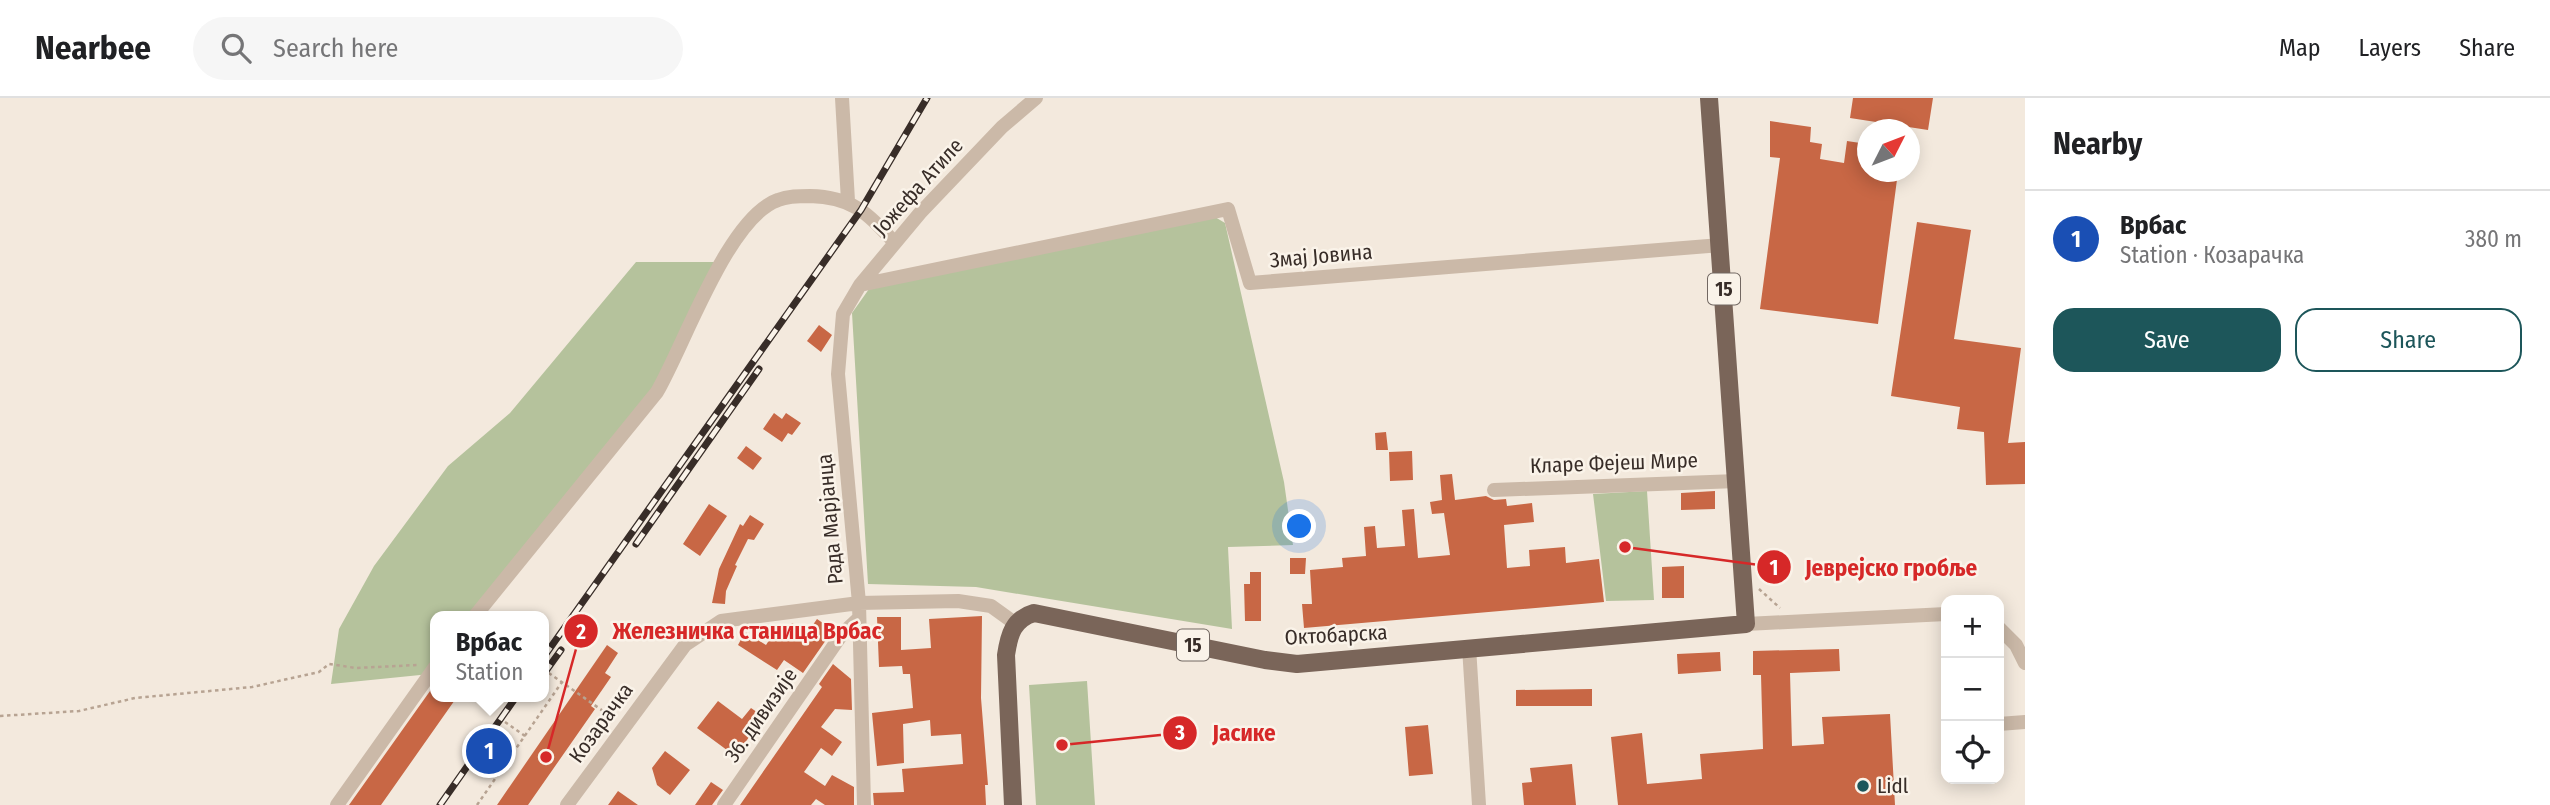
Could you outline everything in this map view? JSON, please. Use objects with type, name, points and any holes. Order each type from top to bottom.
[{"type":"main road","name":"15","points":[[1709,98],[1746,624]]},
{"type":"main road","name":"Октобарска","points":[[1016,624],[1034,613],[1265,660],[1297,664],[1746,624]]},
{"type":"main road","points":[[1013,805],[1006,655],[1010,632],[1016,624]]},
{"type":"street","points":[[842,98],[848,201]]},
{"type":"street","name":"Јожефа Атиле","points":[[843,314],[860,285],[895,243],[1002,127],[1036,98]]},
{"type":"street","points":[[479,611],[657,392],[674,363],[720,262],[755,217],[772,202],[788,197],[819,196],[848,201],[869,216],[895,243]]},
{"type":"street","name":"Змај Јовина","points":[[860,285],[1228,209],[1250,283],[1721,246]]},
{"type":"street","name":"Рада Марјанца","points":[[843,314],[838,374],[859,610],[864,805]]},
{"type":"street","name":"Кларе Фејеш Мире","points":[[1494,490],[1737,481]]},
{"type":"street","points":[[859,610],[979,603],[991,606],[1016,624]]},
{"type":"street","name":"Козарачка","points":[[567,805],[685,645],[709,626],[733,618],[859,610]]},
{"type":"street","name":"36. дивизије","points":[[724,805],[859,610]]},
{"type":"street","points":[[1746,624],[1941,614]]},
{"type":"street","points":[[2004,633],[2016,645],[2025,663]]},
{"type":"street","points":[[1469,647],[1479,805]]},
{"type":"street","points":[[337,805],[428,666]]},
{"type":"street","points":[[2004,724],[2025,722]]},
{"type":"path","points":[[0,716],[79,711],[135,698],[252,688],[296,678],[329,664],[356,668],[428,666]]},
{"type":"path","points":[[549,673],[625,726]]},
{"type":"path","points":[[549,701],[562,682]]},
{"type":"path","points":[[477,805],[548,702]]},
{"type":"path","points":[[505,722],[525,736]]},
{"type":"green space","points":[[1215,217],[1225,223],[1284,482],[1293,545],[1228,547],[1232,629],[976,587],[868,584],[852,313],[869,289]]},
{"type":"green space","points":[[636,262],[720,262],[674,363],[479,611],[430,611],[430,674],[331,684],[339,629],[374,566],[448,466],[510,413]]},
{"type":"green space","points":[[1647,491],[1654,600],[1606,601],[1593,494]]},
{"type":"green space","points":[[1087,681],[1095,805],[1036,805],[1029,685]]},
{"type":"building","points":[[1853,98],[1933,98],[1928,130],[1920,129],[1920,119],[1850,118]]},
{"type":"building","points":[[1770,121],[1811,127],[1810,142],[1822,144],[1820,159],[1844,163],[1847,141],[1857,142],[1857,182],[1897,182],[1878,324],[1760,309],[1780,158],[1770,157]]},
{"type":"building","points":[[1917,222],[1971,230],[1954,339],[2021,348],[2008,443],[2025,442],[2025,484],[1986,485],[1984,432],[1957,429],[1960,407],[1891,396]]},
{"type":"building","points":[[819,325],[832,335],[821,352],[807,341]]},
{"type":"building","points":[[774,413],[782,419],[786,413],[801,423],[792,435],[788,433],[782,442],[763,429]]},
{"type":"building","points":[[1386,432],[1388,450],[1376,450],[1375,433]]},
{"type":"building","points":[[746,446],[762,458],[753,470],[737,458]]},
{"type":"building","points":[[1412,451],[1413,480],[1390,481],[1389,452]]},
{"type":"building","points":[[1452,474],[1455,500],[1486,496],[1494,500],[1506,499],[1507,506],[1532,503],[1534,522],[1504,525],[1507,568],[1530,566],[1529,550],[1565,547],[1566,563],[1599,559],[1604,602],[1304,628],[1302,604],[1312,604],[1310,570],[1343,567],[1342,558],[1366,556],[1364,527],[1375,526],[1377,548],[1405,546],[1402,510],[1414,509],[1418,558],[1450,555],[1444,513],[1432,514],[1430,502],[1442,500],[1440,475]]},
{"type":"building","points":[[1715,491],[1715,509],[1681,510],[1681,493]]},
{"type":"building","points":[[709,504],[727,516],[700,556],[683,544]]},
{"type":"building","points":[[750,515],[764,524],[754,540],[748,539],[735,565],[737,566],[726,591],[725,604],[712,603],[719,569],[740,524],[743,526]]},
{"type":"building","points":[[1290,558],[1306,558],[1305,574],[1290,574]]},
{"type":"building","points":[[1684,566],[1684,598],[1662,598],[1662,567]]},
{"type":"building","points":[[1250,572],[1261,572],[1261,621],[1245,621],[1244,584],[1250,584]]},
{"type":"building","points":[[982,616],[981,698],[988,785],[985,785],[986,805],[874,805],[873,793],[904,792],[902,769],[963,764],[961,734],[931,736],[930,720],[903,724],[904,763],[877,766],[872,713],[913,708],[910,674],[903,674],[902,666],[879,667],[877,617],[901,617],[901,650],[931,648],[929,619]]},
{"type":"building","points":[[817,619],[833,630],[803,673],[784,660],[777,670],[738,645],[745,632],[766,645],[775,631],[783,637],[792,623],[808,632]]},
{"type":"building","points":[[607,645],[618,653],[605,673],[611,677],[591,706],[595,709],[528,805],[497,805]]},
{"type":"building","points":[[1839,649],[1840,671],[1790,673],[1792,746],[1824,744],[1822,717],[1890,714],[1895,805],[1618,805],[1611,737],[1642,733],[1647,784],[1702,779],[1700,754],[1763,749],[1761,675],[1753,675],[1753,651]]},
{"type":"building","points":[[1720,652],[1721,671],[1678,674],[1677,654]]},
{"type":"building","points":[[833,664],[851,679],[852,710],[835,709],[821,727],[842,742],[832,756],[821,748],[804,772],[825,786],[832,775],[854,787],[854,805],[825,805],[816,799],[811,805],[740,805],[822,687],[819,684]]},
{"type":"building","points":[[1592,689],[1592,706],[1516,706],[1516,690]]},
{"type":"building","points":[[430,691],[430,702],[453,702],[381,805],[349,805]]},
{"type":"building","points":[[718,701],[742,719],[751,708],[764,717],[735,756],[697,728]]},
{"type":"building","points":[[1428,725],[1433,774],[1409,776],[1405,727]]},
{"type":"building","points":[[665,751],[690,770],[670,795],[657,785],[652,768]]},
{"type":"building","points":[[1572,764],[1576,805],[1524,805],[1522,783],[1532,782],[1530,768]]},
{"type":"building","points":[[711,782],[723,790],[712,805],[695,805]]},
{"type":"building","points":[[618,791],[638,805],[608,805]]},
{"type":"railway","points":[[549,650],[861,210],[927,98]]},
{"type":"railway","points":[[636,544],[759,369]]},
{"type":"railway","points":[[549,667],[561,650]]},
{"type":"railway","points":[[440,805],[512,702]]},
{"type":"place","name":"Јеврејско гробље","points":[[1625,547]]},
{"type":"place","name":"Јасике","points":[[1062,745]]},
{"type":"place","name":"Врбас","points":[[489,751]]},
{"type":"place","name":"Железничка станица Врбас","points":[[546,757]]},
{"type":"place","name":"Lidl","points":[[1863,786]]}]
